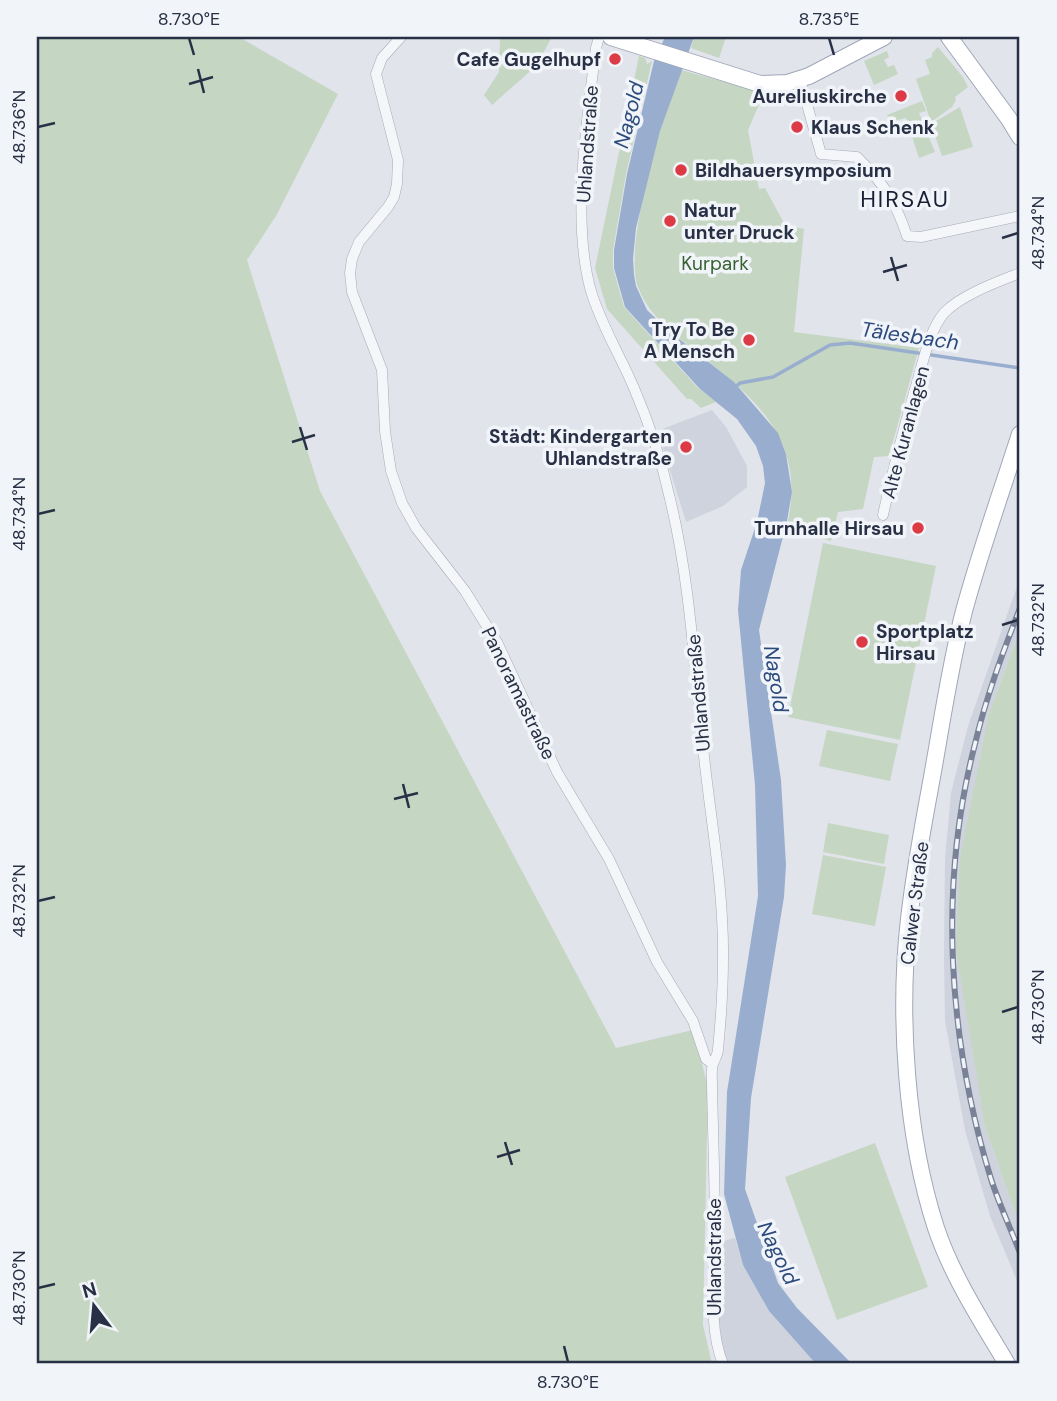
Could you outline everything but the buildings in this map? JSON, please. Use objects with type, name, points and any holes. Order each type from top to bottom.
[{"type":"main road","points":[[611,37],[761,84],[800,80],[884,37]]},
{"type":"main road","points":[[626,37],[640,46]]},
{"type":"main road","points":[[949,37],[1015,116],[1020,137]]},
{"type":"main road","name":"Calwer Straße","points":[[1007,1364],[948,1258],[929,1202],[913,1118],[906,1043],[906,983],[908,930],[917,861],[953,659],[978,565],[1020,434]]},
{"type":"street","name":"Panoramastraße","points":[[401,37],[382,58],[376,74],[398,160],[397,184],[394,197],[365,234],[352,259],[351,273],[352,292],[382,370],[387,453],[402,503],[416,528],[465,591],[498,644],[557,772],[609,859],[657,962],[693,1021],[706,1059],[713,1064]]},
{"type":"street","name":"Uhlandstraße","points":[[599,37],[586,137],[583,254],[604,327],[645,415],[670,497],[683,562],[694,642],[722,927],[719,1041],[718,1054],[713,1064],[714,1329],[717,1350],[723,1364]]},
{"type":"street","points":[[800,80],[821,154],[857,157],[880,180],[898,209],[907,236],[921,237],[1020,216]]},
{"type":"street","name":"Alte Kuranlagen","points":[[883,515],[895,457],[923,362],[944,313],[967,297],[1020,272]]},
{"type":"shaded area","points":[[712,410],[726,427],[747,466],[747,487],[723,506],[686,522],[660,438],[662,429]]},
{"type":"shaded area","points":[[1020,578],[1020,630],[989,714],[985,1126],[1020,1227],[1020,1288],[990,1216],[965,1130],[945,1021],[944,956],[945,858],[951,793],[968,726]]},
{"type":"shaded area","points":[[735,1238],[743,1265],[769,1311],[816,1364],[728,1364],[723,1355],[719,1319],[720,1242]]},
{"type":"green space","points":[[37,37],[239,37],[338,94],[276,216],[247,260],[320,491],[616,1048],[693,1030],[708,1087],[703,1325],[712,1364],[37,1364]]},
{"type":"green space","points":[[500,37],[552,37],[536,66],[492,105],[484,95],[499,72]]},
{"type":"green space","points":[[694,37],[726,37],[719,58],[691,48]]},
{"type":"green space","points":[[938,47],[968,87],[955,97],[952,107],[931,122],[916,79],[930,74],[925,60],[932,57]]},
{"type":"green space","points":[[887,51],[889,57],[884,60],[888,67],[894,65],[898,74],[874,85],[864,61]]},
{"type":"green space","points":[[639,56],[645,58],[647,64],[652,61],[626,174],[613,250],[613,268],[624,307],[698,388],[716,402],[701,408],[691,399],[687,399],[607,309],[595,268]]},
{"type":"green space","name":"Kurpark","points":[[681,70],[764,93],[748,130],[759,189],[765,188],[785,225],[804,229],[794,332],[919,348],[889,456],[874,457],[863,509],[838,512],[831,541],[786,529],[791,498],[790,471],[784,447],[772,425],[738,386],[661,322],[638,287],[635,268],[640,212],[656,146]]},
{"type":"green space","points":[[922,101],[926,111],[919,113],[935,152],[919,158],[906,118],[890,122],[887,115]]},
{"type":"green space","points":[[960,107],[973,147],[942,156],[931,124]]},
{"type":"green space","name":"Sportplatz Hirsau","points":[[823,543],[936,566],[900,740],[788,717]]},
{"type":"green space","points":[[1020,630],[1020,1227],[985,1126],[956,951],[960,858],[989,714]]},
{"type":"green space","points":[[827,730],[898,744],[890,781],[819,766]]},
{"type":"green space","points":[[828,823],[889,835],[884,864],[823,852]]},
{"type":"green space","points":[[823,855],[886,867],[875,926],[812,914]]},
{"type":"green space","points":[[875,1143],[928,1287],[837,1320],[785,1177]]},
{"type":"water","points":[[665,37],[694,37],[660,131],[636,228],[633,259],[636,286],[647,310],[669,331],[734,382],[778,433],[786,454],[792,492],[759,630],[781,780],[786,865],[784,897],[751,1098],[745,1189],[778,1283],[797,1308],[852,1364],[816,1364],[769,1311],[743,1265],[724,1194],[727,1092],[758,896],[755,785],[738,610],[741,570],[757,522],[765,483],[756,446],[737,419],[700,389],[625,307],[614,268],[614,250],[627,174],[654,61]]},
{"type":"waterway","name":"Tälesbach","points":[[734,388],[740,383],[773,377],[830,345],[850,343],[1020,368]]},
{"type":"railway","points":[[1020,608],[1001,658],[975,744],[963,798],[952,907],[957,1017],[965,1072],[991,1179],[1020,1253]]},
{"type":"place","name":"Cafe Gugelhupf","points":[[615,59]]},
{"type":"place","name":"Aureliuskirche","points":[[901,96]]},
{"type":"place","name":"Klaus Schenk","points":[[797,127]]},
{"type":"place","name":"Bildhauersymposium","points":[[681,170]]},
{"type":"place","name":"Natur unter Druck","points":[[670,221]]},
{"type":"place","name":"Try To Be A Mensch","points":[[749,340]]},
{"type":"place","name":"Städt: Kindergarten Uhlandstraße","points":[[686,447]]},
{"type":"place","name":"Turnhalle Hirsau","points":[[918,528]]},
{"type":"place","name":"Sportplatz Hirsau","points":[[862,642]]},
{"type":"district","name":"HIRSAU","points":[[905,199]]},
{"type":"water label","name":"Nagold","points":[[629,115]]},
{"type":"water label","name":"Nagold","points":[[776,679]]},
{"type":"water label","name":"Nagold","points":[[778,1253]]}]
